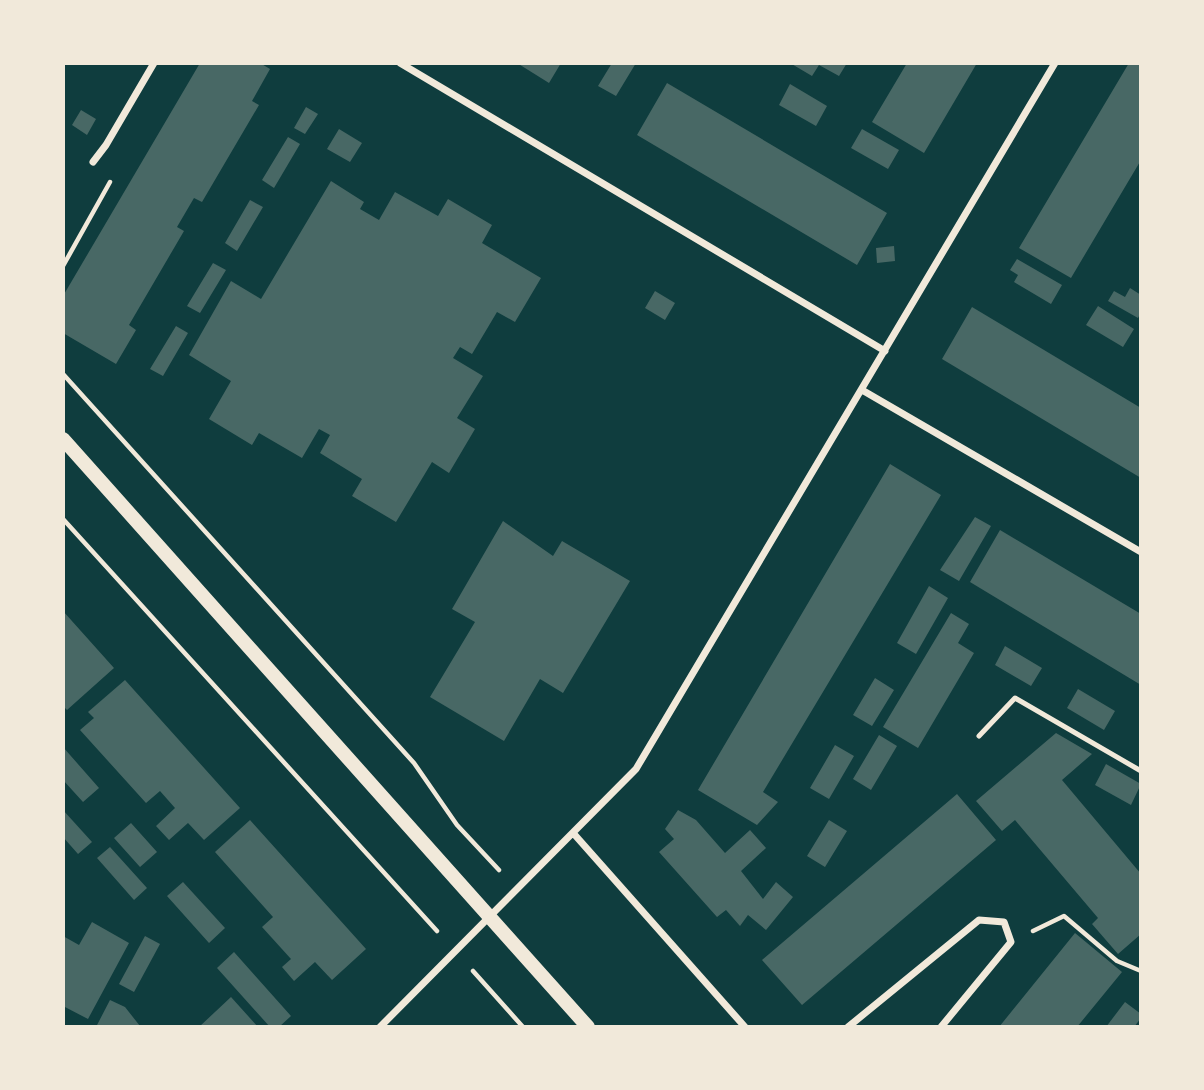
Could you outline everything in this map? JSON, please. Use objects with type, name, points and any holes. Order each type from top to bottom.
[{"type":"main road","points":[[63,439],[589,1027]]},
{"type":"street","points":[[93,162],[106,145],[154,63]]},
{"type":"street","points":[[400,63],[413,66],[885,351]]},
{"type":"street","points":[[380,1027],[518,891],[636,769],[1055,63]]},
{"type":"street","points":[[862,390],[1141,552]]},
{"type":"street","points":[[573,834],[745,1027]]},
{"type":"street","points":[[848,1027],[979,920],[1004,922],[1011,942],[941,1027]]},
{"type":"lane","points":[[979,736],[1015,698],[1141,771]]},
{"type":"path","points":[[63,266],[111,184],[93,162]]},
{"type":"path","points":[[63,374],[414,763],[457,825],[518,891]]},
{"type":"path","points":[[63,519],[523,1027]]},
{"type":"path","points":[[1011,942],[1064,916],[1117,961],[1141,971]]},
{"type":"building","points":[[200,63],[260,63],[270,69],[252,101],[259,105],[202,202],[194,198],[177,227],[184,231],[129,325],[136,330],[116,364],[63,333],[63,296]]},
{"type":"building","points":[[517,63],[561,63],[549,83]]},
{"type":"building","points":[[612,63],[636,63],[616,96],[598,86]]},
{"type":"building","points":[[790,63],[847,63],[839,76],[819,65],[812,76]]},
{"type":"building","points":[[907,63],[977,63],[924,153],[872,122]]},
{"type":"building","points":[[1129,63],[1141,63],[1141,160],[1071,278],[1019,248]]},
{"type":"building","points":[[667,83],[887,213],[857,265],[637,135]]},
{"type":"building","points":[[790,84],[827,106],[816,126],[779,105]]},
{"type":"building","points":[[306,107],[318,114],[305,134],[294,128]]},
{"type":"building","points":[[81,110],[96,119],[87,135],[72,125]]},
{"type":"building","points":[[339,129],[362,143],[350,162],[327,149]]},
{"type":"building","points":[[862,129],[899,150],[888,169],[851,148]]},
{"type":"building","points":[[288,137],[300,144],[274,188],[262,180]]},
{"type":"building","points":[[331,181],[364,202],[360,209],[379,220],[395,192],[438,216],[448,199],[492,225],[482,243],[541,278],[515,322],[497,312],[472,354],[460,347],[453,358],[483,376],[457,418],[475,429],[449,473],[432,462],[396,522],[352,496],[362,479],[320,453],[330,435],[319,429],[302,458],[259,433],[252,445],[209,419],[231,381],[189,355],[231,281],[261,299]]},
{"type":"building","points":[[250,200],[263,207],[237,251],[225,243]]},
{"type":"building","points":[[894,246],[895,261],[877,263],[876,248]]},
{"type":"building","points":[[1017,259],[1062,285],[1051,304],[1014,282],[1018,275],[1010,270]]},
{"type":"building","points":[[213,263],[226,270],[200,313],[187,306]]},
{"type":"building","points":[[1130,288],[1141,295],[1141,312],[1138,318],[1108,301],[1114,291],[1125,297]]},
{"type":"building","points":[[655,291],[675,303],[665,320],[645,308]]},
{"type":"building","points":[[1098,306],[1134,329],[1123,347],[1086,325]]},
{"type":"building","points":[[972,307],[1141,408],[1141,478],[942,359]]},
{"type":"building","points":[[176,326],[188,333],[163,376],[150,369]]},
{"type":"building","points":[[890,464],[941,495],[763,792],[778,802],[757,825],[698,790]]},
{"type":"building","points":[[975,517],[991,526],[959,581],[940,570]]},
{"type":"building","points":[[503,521],[553,556],[562,541],[630,581],[563,693],[540,679],[504,741],[430,697],[475,622],[452,609]]},
{"type":"building","points":[[1000,530],[1141,614],[1141,685],[970,582]]},
{"type":"building","points":[[929,586],[948,598],[916,654],[897,643]]},
{"type":"building","points":[[63,611],[114,668],[67,710],[63,706]]},
{"type":"building","points":[[951,613],[969,624],[958,643],[974,653],[918,748],[883,727]]},
{"type":"building","points":[[1005,646],[1042,668],[1031,686],[995,665]]},
{"type":"building","points":[[875,678],[894,690],[872,726],[853,715]]},
{"type":"building","points":[[125,680],[240,808],[204,840],[188,823],[169,840],[156,826],[175,808],[160,791],[146,803],[80,730],[94,718],[88,712]]},
{"type":"building","points":[[1078,689],[1115,711],[1104,730],[1067,708]]},
{"type":"building","points":[[1056,733],[1092,754],[1062,780],[1141,874],[1141,934],[1118,954],[1092,924],[1098,918],[1015,820],[1002,831],[976,801]]},
{"type":"building","points":[[879,735],[897,746],[871,790],[853,779]]},
{"type":"building","points":[[835,745],[854,756],[829,799],[810,788]]},
{"type":"building","points":[[63,747],[99,788],[83,802],[63,780]]},
{"type":"building","points":[[1106,764],[1141,784],[1131,805],[1095,785]]},
{"type":"building","points":[[957,794],[996,840],[802,1005],[762,960]]},
{"type":"building","points":[[63,810],[92,842],[78,854],[63,837]]},
{"type":"building","points":[[678,810],[696,820],[725,853],[750,830],[766,848],[741,871],[763,899],[776,882],[793,897],[766,930],[748,915],[740,926],[726,910],[717,917],[659,852],[674,839],[665,829]]},
{"type":"building","points":[[250,820],[366,949],[332,980],[315,962],[294,981],[282,967],[291,959],[262,927],[273,917],[215,852]]},
{"type":"building","points":[[829,820],[847,831],[825,867],[807,856]]},
{"type":"building","points":[[131,823],[157,852],[140,867],[114,838]]},
{"type":"building","points":[[110,847],[147,888],[134,900],[97,858]]},
{"type":"building","points":[[183,882],[225,928],[209,943],[167,896]]},
{"type":"building","points":[[92,922],[129,943],[88,1019],[63,1006],[63,936],[79,945]]},
{"type":"building","points":[[1075,933],[1122,972],[1077,1027],[999,1027]]},
{"type":"building","points":[[145,936],[160,944],[134,992],[119,984]]},
{"type":"building","points":[[234,952],[291,1016],[279,1027],[270,1027],[217,968]]},
{"type":"building","points":[[231,997],[258,1027],[199,1027]]},
{"type":"building","points":[[110,1000],[125,1007],[140,1026],[96,1027]]},
{"type":"building","points":[[1125,1002],[1141,1014],[1141,1018],[1134,1027],[1106,1027]]}]
